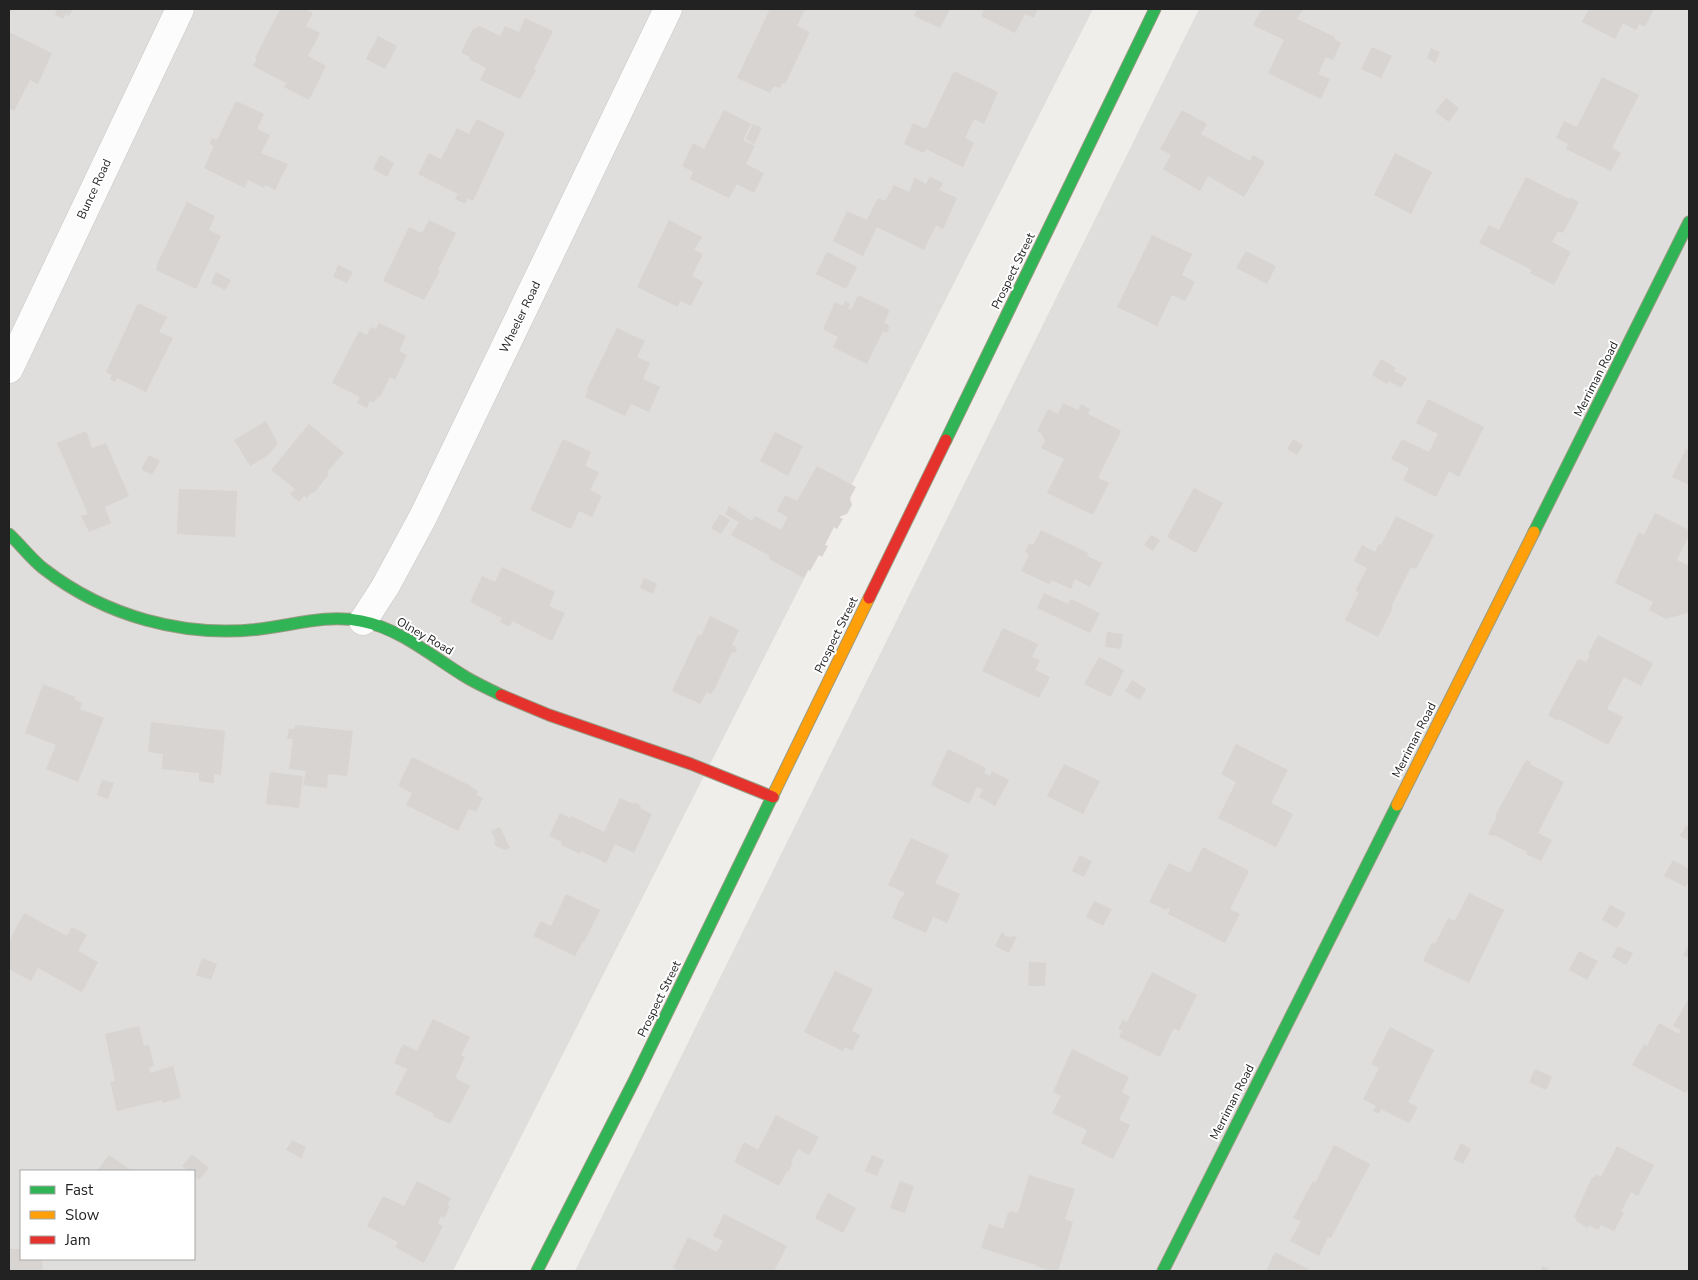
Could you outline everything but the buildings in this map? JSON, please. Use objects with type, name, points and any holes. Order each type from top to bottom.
[{"type":"street","name":"Bunce Road","points":[[9,369],[180,9]]},
{"type":"street","name":"Wheeler Road","points":[[364,621],[386,587],[423,518],[668,9]]},
{"type":"street","name":"Prospect Street","points":[[537,1271],[630,1088],[773,797],[1155,9]]},
{"type":"street","name":"Merriman Road","points":[[1163,1271],[1689,222]]},
{"type":"street","name":"Olney Road","points":[[9,534],[43,568],[75,591],[106,606],[141,618],[185,629],[226,632],[262,629],[300,621],[330,618],[364,621],[398,634],[480,684],[530,708],[730,777],[773,797]]},
{"type":"shaded area","points":[[9,9],[1093,9],[453,1271],[9,1271]]},
{"type":"shaded area","points":[[1199,9],[1689,9],[1689,1271],[575,1271]]},
{"type":"traffic: fast","points":[[946,440],[1155,9]]},
{"type":"traffic: fast","points":[[1534,532],[1689,222]]},
{"type":"traffic: fast","points":[[9,534],[39,565],[68,585],[119,611],[146,620],[202,630],[231,631],[260,629],[323,619],[361,621],[388,629],[425,650],[466,677],[501,695]]},
{"type":"traffic: fast","points":[[537,1271],[635,1079],[775,791]]},
{"type":"traffic: fast","points":[[1163,1271],[1397,805]]},
{"type":"traffic: slow","points":[[1397,805],[1534,532]]},
{"type":"traffic: slow","points":[[775,791],[869,598]]},
{"type":"traffic: jam","points":[[869,598],[946,440]]},
{"type":"traffic: jam","points":[[501,695],[549,715],[691,764],[773,797]]}]
